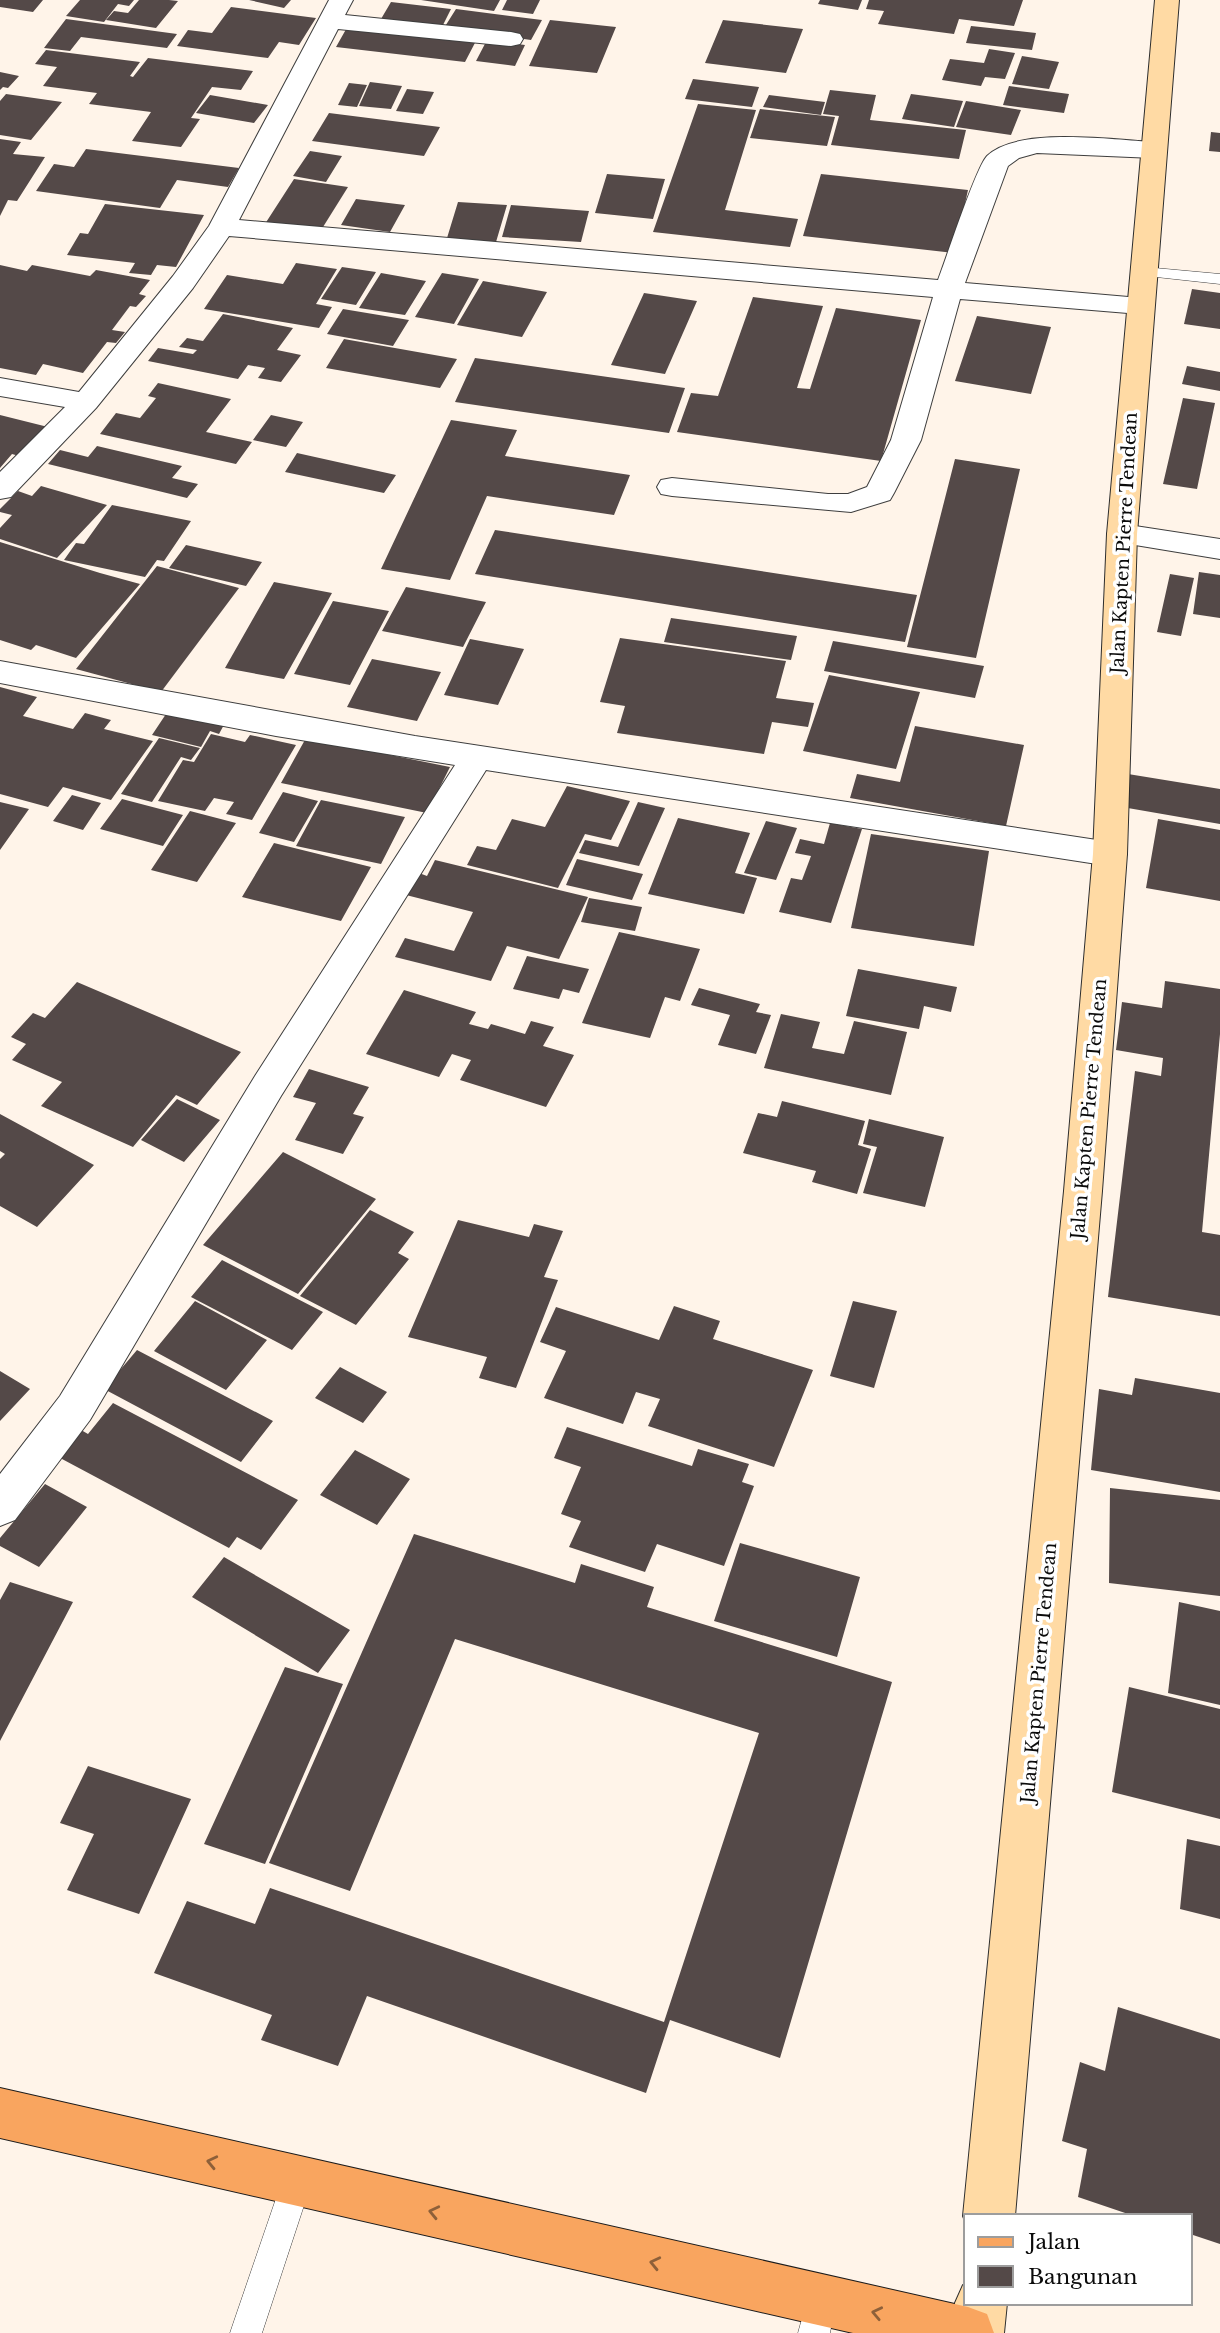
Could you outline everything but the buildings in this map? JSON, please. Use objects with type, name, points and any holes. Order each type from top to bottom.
[{"type":"main road","name":"Jalan Kapten Pierre Tendean","points":[[989,2214],[1081,1219],[1110,854],[1122,534],[1167,0]]},
{"type":"main road","points":[[0,2113],[297,2181],[818,2317],[968,2333]]},
{"type":"main road","points":[[978,2333],[981,2305]]},
{"type":"street","points":[[0,490],[86,402],[183,282],[222,227],[336,10],[511,39]]},
{"type":"street","points":[[672,487],[828,503],[851,503],[879,493],[906,440],[949,289],[996,162],[1010,152],[1036,145],[1154,150]]},
{"type":"street","points":[[222,227],[949,289],[1142,289]]},
{"type":"street","points":[[0,387],[86,402]]},
{"type":"street","points":[[1122,534],[1220,549]]},
{"type":"street","points":[[0,672],[476,759],[775,801],[1110,854]]},
{"type":"street","points":[[0,1507],[75,1408],[268,1086],[476,759]]},
{"type":"lane","points":[[1142,289],[1220,279]]},
{"type":"lane","points":[[246,2333],[297,2181]]}]
